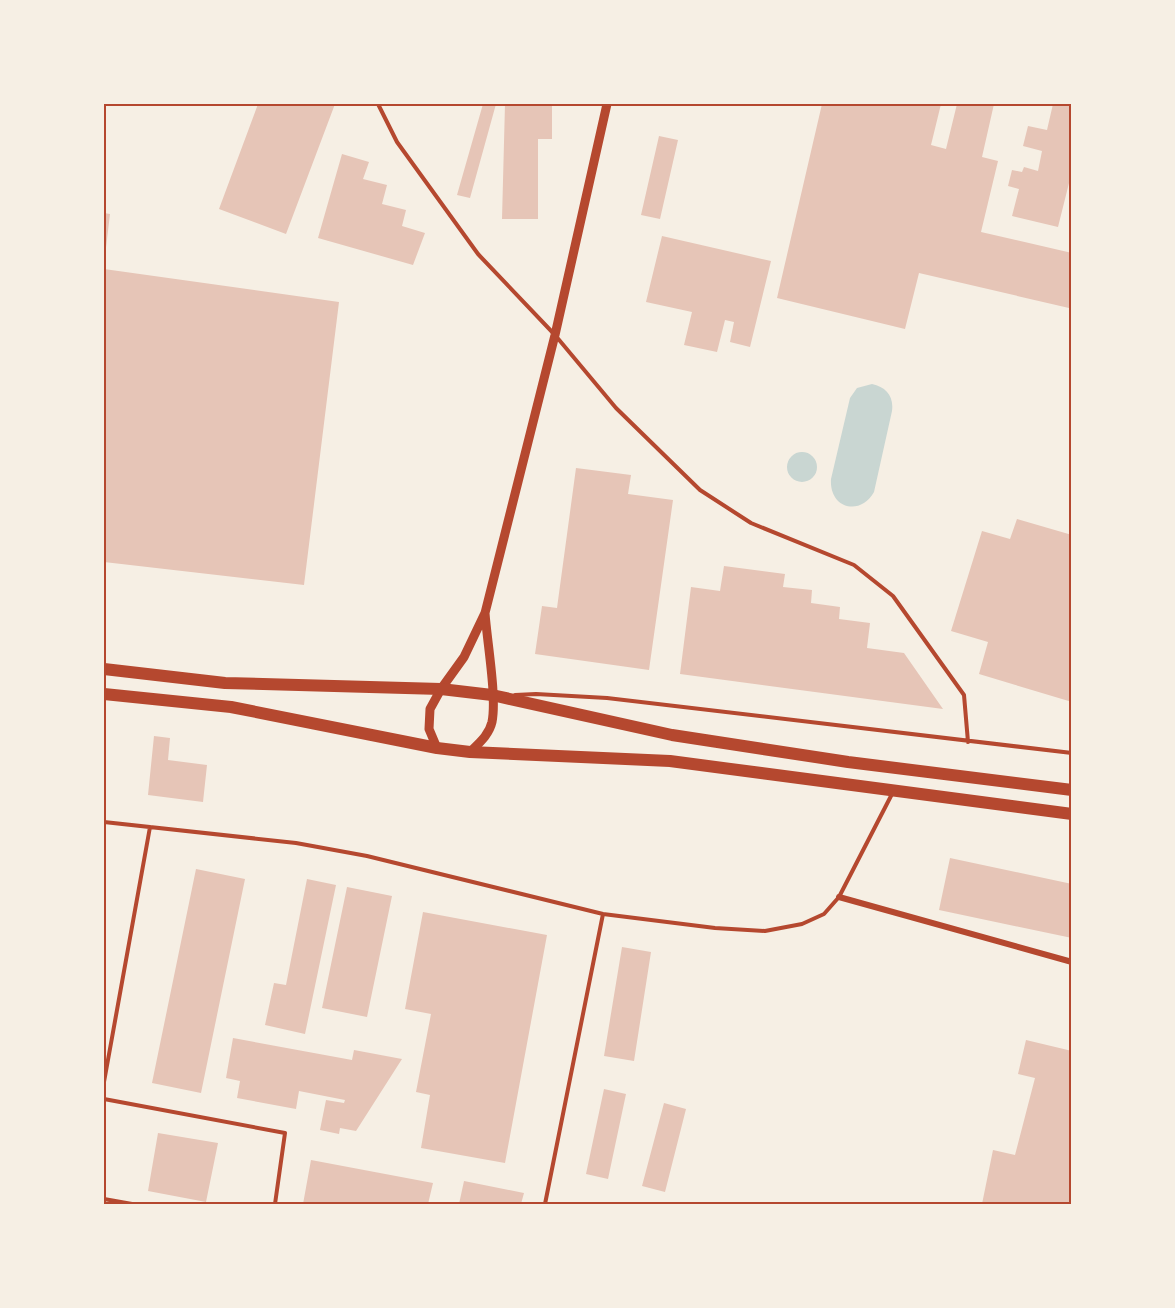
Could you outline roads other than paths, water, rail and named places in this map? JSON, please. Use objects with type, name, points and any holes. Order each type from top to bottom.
[{"type":"highway","points":[[104,669],[225,683],[441,689],[492,695],[672,735],[848,762],[1071,790]]},
{"type":"highway","points":[[104,694],[231,706],[437,748],[470,752],[670,761],[1071,814]]},
{"type":"street","points":[[437,748],[429,729],[430,710],[441,689],[464,657],[485,613],[555,335],[607,104]]},
{"type":"street","points":[[470,752],[486,736],[492,722],[485,613]]},
{"type":"street","points":[[840,897],[1071,962]]},
{"type":"lane","points":[[378,104],[397,142],[478,254],[555,335],[616,408],[700,490],[751,523],[855,565],[893,596],[964,695],[968,742]]},
{"type":"lane","points":[[492,695],[536,694],[607,698],[1071,753]]},
{"type":"lane","points":[[104,822],[296,843],[355,854],[603,914],[715,928],[765,931],[802,924],[824,914],[840,897],[894,791]]},
{"type":"lane","points":[[104,1082],[150,827]]},
{"type":"lane","points":[[544,1204],[603,914]]},
{"type":"lane","points":[[104,1099],[285,1133],[275,1204]]},
{"type":"lane","points":[[104,1199],[132,1204]]}]
